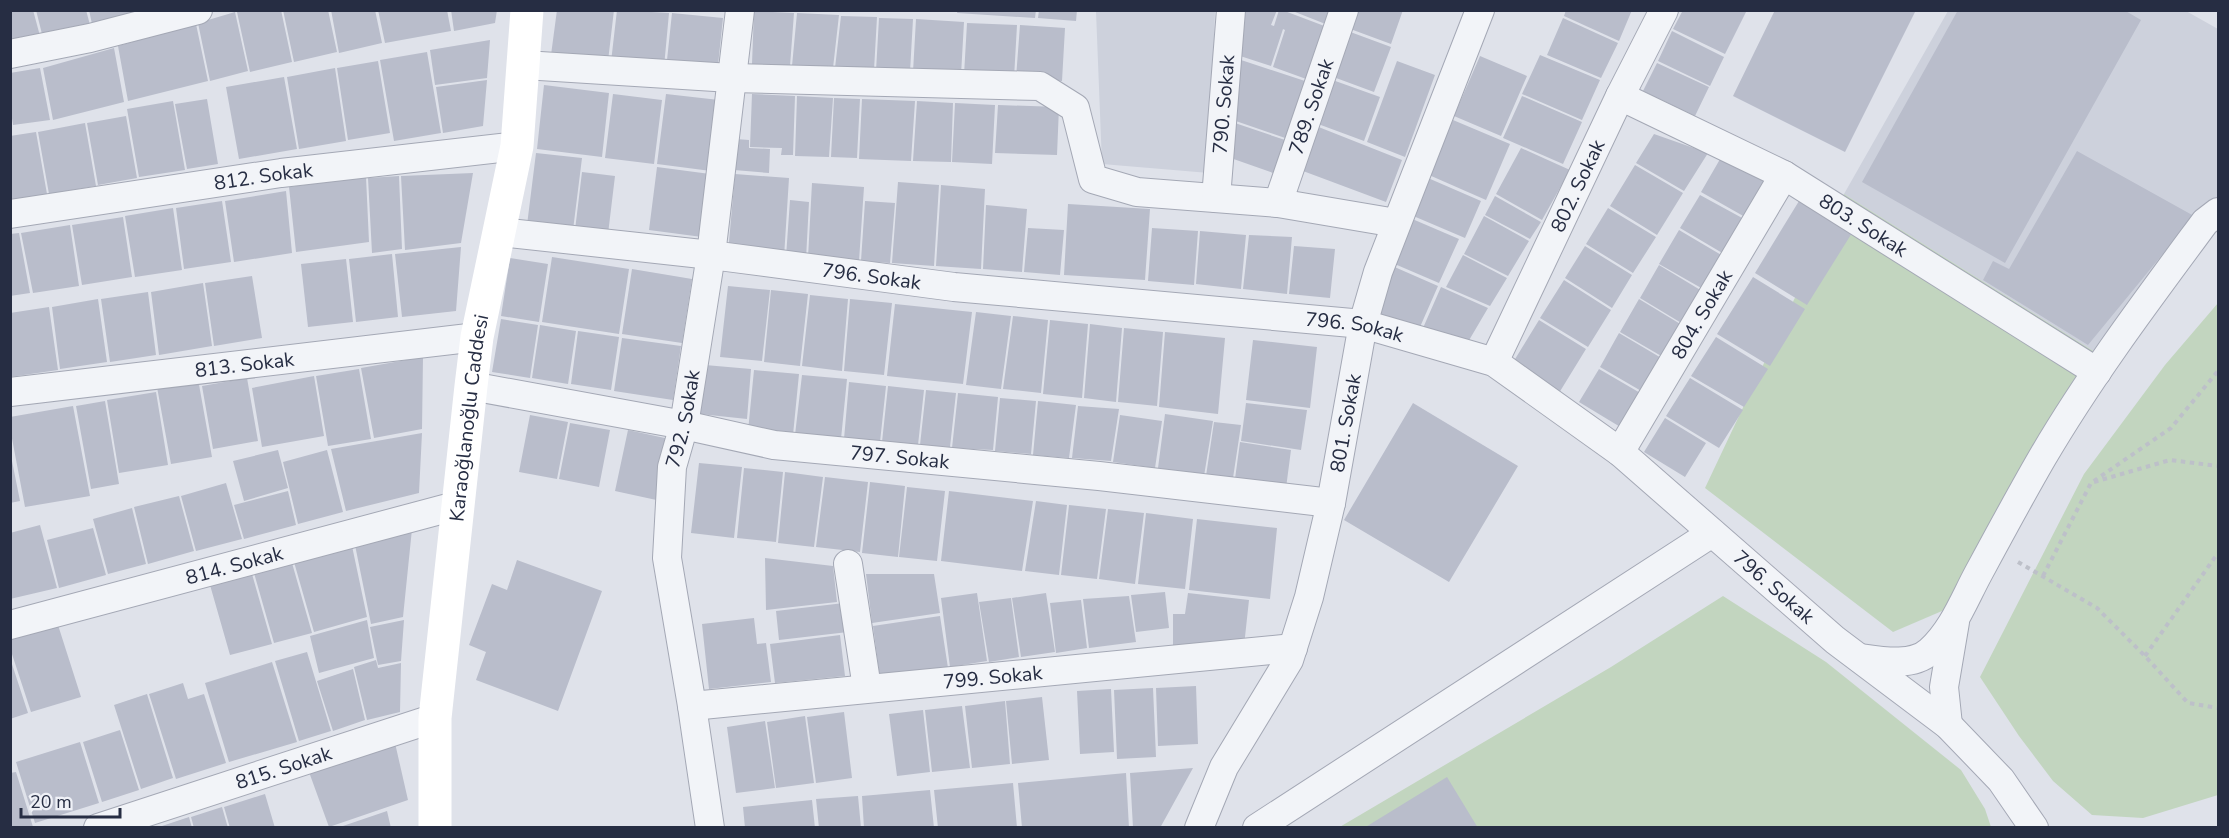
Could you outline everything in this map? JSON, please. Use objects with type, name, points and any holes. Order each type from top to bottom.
[{"type":"main road","name":"Karaoğlanoğlu Caddesi","points":[[435,828],[435,718],[471,386],[477,337],[517,146],[527,10]]},
{"type":"street","points":[[10,54],[90,38],[198,10]]},
{"type":"street","name":"792. Sokak","points":[[710,828],[667,558],[672,467],[684,425],[711,255],[740,10]]},
{"type":"street","name":"790. Sokak","points":[[1216,198],[1231,10]]},
{"type":"street","name":"789. Sokak","points":[[1278,203],[1344,10]]},
{"type":"street","name":"801. Sokak","points":[[1200,828],[1224,767],[1289,660],[1309,597],[1331,503],[1363,324],[1378,272],[1480,10]]},
{"type":"street","name":"802. Sokak","points":[[1494,362],[1620,96],[1664,10]]},
{"type":"street","points":[[524,65],[731,78],[1040,86],[1075,108],[1093,179],[1137,192],[1278,203],[1396,223]]},
{"type":"street","name":"803. Sokak","points":[[1620,96],[1784,175],[2097,372]]},
{"type":"street","name":"812. Sokak","points":[[10,214],[281,173],[517,146]]},
{"type":"street","name":"804. Sokak","points":[[1620,452],[1784,175]]},
{"type":"street","points":[[1860,658],[1892,662],[1914,658],[1929,652],[1955,620],[2042,457],[2143,306],[2205,222],[2218,212]]},
{"type":"street","name":"796. Sokak","points":[[500,232],[711,255],[954,287],[1363,324],[1494,362],[1620,452],[1812,620],[1948,725],[2001,780],[2034,828]]},
{"type":"street","name":"813. Sokak","points":[[10,392],[477,337]]},
{"type":"street","name":"797. Sokak","points":[[471,386],[684,425],[774,445],[1099,477],[1331,503]]},
{"type":"street","name":"814. Sokak","points":[[10,625],[459,505]]},
{"type":"street","points":[[1257,828],[1712,533]]},
{"type":"street","points":[[848,564],[867,688]]},
{"type":"street","points":[[1948,725],[1944,687],[1955,620]]},
{"type":"street","name":"799. Sokak","points":[[692,705],[1293,648]]},
{"type":"street","name":"815. Sokak","points":[[98,828],[435,718]]},
{"type":"path","points":[[2043,576],[2091,483],[2171,428],[2218,371]]},
{"type":"path","points":[[2091,483],[2170,460],[2218,466]]},
{"type":"path","points":[[1993,547],[2097,608],[2188,703],[2218,708]]},
{"type":"path","points":[[2145,656],[2218,553]]},
{"type":"shaded area","points":[[1096,11],[1215,11],[1209,173],[1102,164]]},
{"type":"shaded area","points":[[1948,11],[2186,11],[2218,29],[2218,210],[2106,359],[1844,194]]},
{"type":"green space","points":[[1844,194],[2106,359],[1949,608],[1893,632],[1705,488]]},
{"type":"green space","points":[[2218,303],[2218,795],[2143,818],[2092,815],[2053,781],[2019,736],[1980,677],[2084,474],[2165,365]]},
{"type":"green space","points":[[1723,596],[1826,662],[1961,770],[1985,809],[1991,827],[1338,828],[1611,667]]},
{"type":"building","points":[[10,10],[33,10],[40,36],[10,44]]},
{"type":"building","points":[[36,10],[86,10],[90,25],[43,38]]},
{"type":"building","points":[[89,10],[142,10],[92,24]]},
{"type":"building","points":[[281,10],[292,62],[250,72],[237,12]]},
{"type":"building","points":[[283,10],[328,10],[337,52],[294,62]]},
{"type":"building","points":[[331,10],[375,10],[382,43],[339,53]]},
{"type":"building","points":[[378,10],[447,10],[451,31],[385,43]]},
{"type":"building","points":[[451,10],[497,10],[495,23],[454,31]]},
{"type":"building","points":[[557,10],[614,10],[608,61],[551,55]]},
{"type":"building","points":[[617,10],[669,13],[664,67],[611,62]]},
{"type":"building","points":[[958,10],[1036,10],[1035,18],[957,13]]},
{"type":"building","points":[[1039,10],[1077,10],[1076,21],[1038,18]]},
{"type":"building","points":[[1234,10],[1277,10],[1271,25],[1274,26],[1279,10],[1282,10],[1327,27],[1309,80],[1273,67],[1285,30],[1283,29],[1271,66],[1234,54]]},
{"type":"building","points":[[1290,10],[1333,10],[1328,25]]},
{"type":"building","points":[[1351,10],[1403,10],[1391,44],[1345,27]]},
{"type":"building","points":[[1566,10],[1632,10],[1619,41],[1564,16]]},
{"type":"building","points":[[1683,10],[1747,10],[1725,54],[1673,29]]},
{"type":"building","points":[[1775,10],[1916,10],[1845,152],[1733,96]]},
{"type":"building","points":[[1958,10],[2124,10],[2141,20],[2005,263],[1862,182]]},
{"type":"building","points":[[754,11],[794,13],[790,66],[752,64]]},
{"type":"building","points":[[235,12],[248,71],[210,81],[198,23]]},
{"type":"building","points":[[672,13],[723,18],[718,65],[667,60]]},
{"type":"building","points":[[797,13],[839,15],[833,68],[792,66]]},
{"type":"building","points":[[841,16],[877,17],[874,70],[835,68]]},
{"type":"building","points":[[879,18],[913,19],[910,72],[876,71]]},
{"type":"building","points":[[1563,18],[1618,43],[1601,78],[1547,55]]},
{"type":"building","points":[[916,19],[964,22],[961,75],[913,72]]},
{"type":"building","points":[[967,23],[1017,25],[1014,78],[964,75]]},
{"type":"building","points":[[196,24],[208,81],[128,101],[118,46]]},
{"type":"building","points":[[1020,25],[1065,28],[1062,81],[1016,78]]},
{"type":"building","points":[[1345,30],[1391,47],[1374,92],[1328,75]]},
{"type":"building","points":[[1672,31],[1724,57],[1710,86],[1658,61]]},
{"type":"building","points":[[490,40],[487,78],[435,85],[430,50]]},
{"type":"building","points":[[114,48],[124,102],[53,120],[43,68]]},
{"type":"building","points":[[427,52],[441,133],[394,141],[380,60]]},
{"type":"building","points":[[1540,55],[1600,80],[1582,120],[1522,94]]},
{"type":"building","points":[[1480,56],[1527,76],[1501,136],[1454,116]]},
{"type":"building","points":[[1235,58],[1308,82],[1288,139],[1230,119]]},
{"type":"building","points":[[378,61],[390,133],[348,140],[337,68]]},
{"type":"building","points":[[1397,61],[1435,75],[1405,157],[1367,142]]},
{"type":"building","points":[[1657,63],[1709,87],[1695,116],[1643,91]]},
{"type":"building","points":[[40,68],[50,120],[13,125],[10,105],[10,73]]},
{"type":"building","points":[[335,68],[346,141],[299,149],[287,77]]},
{"type":"building","points":[[284,77],[297,149],[239,159],[226,87]]},
{"type":"building","points":[[1327,78],[1380,97],[1364,141],[1310,121]]},
{"type":"building","points":[[487,80],[483,126],[443,133],[436,87]]},
{"type":"building","points":[[544,85],[609,93],[602,157],[537,149]]},
{"type":"building","points":[[613,94],[662,100],[654,164],[605,158]]},
{"type":"building","points":[[666,94],[719,100],[711,171],[657,164]]},
{"type":"building","points":[[752,94],[795,96],[793,155],[781,155],[782,148],[750,147]]},
{"type":"building","points":[[797,96],[833,98],[829,157],[795,156]]},
{"type":"building","points":[[1522,96],[1582,122],[1563,164],[1503,138]]},
{"type":"building","points":[[834,98],[860,99],[857,158],[831,157]]},
{"type":"building","points":[[207,99],[218,164],[187,169],[175,104]]},
{"type":"building","points":[[862,99],[915,101],[911,161],[859,159]]},
{"type":"building","points":[[173,101],[185,170],[139,177],[127,109]]},
{"type":"building","points":[[917,101],[953,103],[951,162],[913,161]]},
{"type":"building","points":[[955,103],[995,105],[992,164],[952,162]]},
{"type":"building","points":[[998,105],[1059,107],[1057,155],[995,153]]},
{"type":"building","points":[[126,116],[137,178],[98,185],[87,123]]},
{"type":"building","points":[[1453,120],[1510,144],[1486,200],[1429,175]]},
{"type":"building","points":[[1229,121],[1288,141],[1276,174],[1225,156]]},
{"type":"building","points":[[85,123],[96,186],[49,194],[38,132]]},
{"type":"building","points":[[1311,124],[1402,160],[1386,202],[1295,168]]},
{"type":"building","points":[[36,132],[47,194],[10,201],[10,136]]},
{"type":"building","points":[[1654,134],[1708,153],[1684,191],[1636,163]]},
{"type":"building","points":[[736,139],[749,140],[749,148],[770,149],[769,173],[734,170]]},
{"type":"building","points":[[1521,148],[1570,170],[1542,220],[1496,194]]},
{"type":"building","points":[[2077,151],[2194,216],[2088,345],[1983,280],[1993,261],[2009,269]]},
{"type":"building","points":[[536,153],[582,158],[573,230],[527,225]]},
{"type":"building","points":[[1723,154],[1767,179],[1745,217],[1701,192]]},
{"type":"building","points":[[1635,165],[1683,193],[1657,235],[1610,206]]},
{"type":"building","points":[[657,167],[710,174],[702,237],[649,230]]},
{"type":"building","points":[[582,172],[615,176],[608,234],[575,230]]},
{"type":"building","points":[[473,173],[461,243],[405,250],[401,176]]},
{"type":"building","points":[[735,174],[789,178],[784,257],[728,253]]},
{"type":"building","points":[[399,176],[402,249],[372,253],[368,178]]},
{"type":"building","points":[[366,177],[369,242],[296,252],[289,187]]},
{"type":"building","points":[[1428,178],[1481,201],[1465,238],[1411,215]]},
{"type":"building","points":[[898,182],[939,185],[934,266],[892,263]]},
{"type":"building","points":[[812,183],[864,187],[859,261],[808,258]]},
{"type":"building","points":[[941,185],[985,189],[981,269],[936,266]]},
{"type":"building","points":[[286,191],[292,253],[234,262],[225,201]]},
{"type":"building","points":[[1700,195],[1744,219],[1724,254],[1680,228]]},
{"type":"building","points":[[1495,196],[1541,222],[1530,239],[1485,215]]},
{"type":"building","points":[[790,200],[809,202],[806,259],[786,257]]},
{"type":"building","points":[[222,201],[231,262],[184,269],[176,208]]},
{"type":"building","points":[[865,201],[895,203],[890,263],[861,261]]},
{"type":"building","points":[[1799,201],[1852,233],[1807,305],[1755,273]]},
{"type":"building","points":[[1068,204],[1150,209],[1145,280],[1064,275]]},
{"type":"building","points":[[986,205],[1027,209],[1022,272],[983,269]]},
{"type":"building","points":[[173,208],[182,270],[135,277],[125,216]]},
{"type":"building","points":[[1608,208],[1656,237],[1633,273],[1586,244]]},
{"type":"building","points":[[1484,216],[1529,241],[1508,276],[1464,254]]},
{"type":"building","points":[[123,217],[132,277],[82,285],[72,225]]},
{"type":"building","points":[[1410,218],[1459,239],[1439,283],[1390,262]]},
{"type":"building","points":[[70,225],[79,286],[33,293],[21,233]]},
{"type":"building","points":[[1028,228],[1064,230],[1060,275],[1024,272]]},
{"type":"building","points":[[1152,228],[1198,231],[1194,285],[1148,281]]},
{"type":"building","points":[[1679,230],[1723,256],[1703,289],[1659,264]]},
{"type":"building","points":[[1200,231],[1246,235],[1241,289],[1196,284]]},
{"type":"building","points":[[19,233],[30,293],[10,296],[10,234]]},
{"type":"building","points":[[1249,235],[1292,237],[1287,294],[1243,289]]},
{"type":"building","points":[[1294,246],[1335,249],[1330,298],[1289,294]]},
{"type":"building","points":[[1585,246],[1632,275],[1612,308],[1565,278]]},
{"type":"building","points":[[461,247],[456,311],[402,317],[395,254]]},
{"type":"building","points":[[392,254],[398,317],[356,322],[349,259]]},
{"type":"building","points":[[1463,255],[1507,278],[1490,306],[1446,287]]},
{"type":"building","points":[[552,257],[629,269],[619,334],[542,322]]},
{"type":"building","points":[[510,258],[548,264],[539,322],[501,316]]},
{"type":"building","points":[[346,259],[353,322],[308,327],[301,264]]},
{"type":"building","points":[[1390,265],[1438,286],[1420,327],[1368,315]]},
{"type":"building","points":[[1659,265],[1702,291],[1683,324],[1640,298]]},
{"type":"building","points":[[632,269],[692,279],[682,343],[622,334]]},
{"type":"building","points":[[252,276],[262,338],[214,346],[205,283]]},
{"type":"building","points":[[1753,277],[1805,309],[1770,366],[1717,334]]},
{"type":"building","points":[[1564,280],[1611,310],[1588,347],[1540,318]]},
{"type":"building","points":[[203,283],[212,346],[159,355],[151,292]]},
{"type":"building","points":[[728,286],[770,290],[762,361],[720,357]]},
{"type":"building","points":[[1441,287],[1488,308],[1468,342],[1423,328]]},
{"type":"building","points":[[771,290],[808,294],[800,366],[764,362]]},
{"type":"building","points":[[148,292],[156,355],[110,362],[101,299]]},
{"type":"building","points":[[810,295],[848,299],[842,371],[802,366]]},
{"type":"building","points":[[98,299],[107,362],[60,369],[52,307]]},
{"type":"building","points":[[850,299],[892,303],[884,375],[844,371]]},
{"type":"building","points":[[1639,299],[1682,325],[1663,357],[1620,332]]},
{"type":"building","points":[[895,304],[972,312],[963,384],[887,376]]},
{"type":"building","points":[[49,307],[58,370],[10,377],[10,313]]},
{"type":"building","points":[[976,312],[1011,316],[1001,389],[966,385]]},
{"type":"building","points":[[1013,316],[1048,320],[1041,393],[1003,389]]},
{"type":"building","points":[[501,319],[538,325],[530,378],[492,372]]},
{"type":"building","points":[[1050,320],[1088,324],[1082,398],[1043,394]]},
{"type":"building","points":[[1539,320],[1586,349],[1559,393],[1512,364]]},
{"type":"building","points":[[1090,324],[1122,328],[1116,402],[1084,398]]},
{"type":"building","points":[[540,325],[576,331],[568,384],[532,378]]},
{"type":"building","points":[[1124,328],[1163,332],[1157,406],[1118,402]]},
{"type":"building","points":[[578,331],[619,337],[611,390],[571,384]]},
{"type":"building","points":[[1165,332],[1225,338],[1218,414],[1159,407]]},
{"type":"building","points":[[1619,333],[1663,359],[1643,392],[1600,367]]},
{"type":"building","points":[[1716,337],[1768,369],[1744,407],[1691,376]]},
{"type":"building","points":[[622,338],[681,346],[673,400],[614,391]]},
{"type":"building","points":[[1253,340],[1317,347],[1310,408],[1246,400]]},
{"type":"building","points":[[423,357],[422,429],[374,438],[361,368]]},
{"type":"building","points":[[705,365],[751,369],[747,419],[700,414]]},
{"type":"building","points":[[359,369],[371,439],[328,446],[316,376]]},
{"type":"building","points":[[1599,369],[1642,394],[1622,428],[1579,402]]},
{"type":"building","points":[[754,370],[799,374],[793,435],[748,431]]},
{"type":"building","points":[[802,375],[847,379],[841,439],[795,435]]},
{"type":"building","points":[[314,376],[324,436],[262,447],[252,388]]},
{"type":"building","points":[[247,378],[258,441],[213,449],[202,386]]},
{"type":"building","points":[[1690,378],[1743,410],[1719,448],[1666,416]]},
{"type":"building","points":[[198,379],[212,457],[171,464],[157,387]]},
{"type":"building","points":[[849,382],[886,386],[880,442],[844,439]]},
{"type":"building","points":[[888,386],[924,390],[918,445],[882,442]]},
{"type":"building","points":[[926,390],[956,393],[950,447],[920,445]]},
{"type":"building","points":[[156,392],[168,465],[119,473],[107,400]]},
{"type":"building","points":[[958,393],[998,397],[993,450],[952,448]]},
{"type":"building","points":[[1000,398],[1036,401],[1031,454],[995,451]]},
{"type":"building","points":[[105,401],[119,484],[91,489],[76,406]]},
{"type":"building","points":[[1038,401],[1076,405],[1069,458],[1033,455]]},
{"type":"building","points":[[1246,403],[1307,410],[1301,450],[1241,441]]},
{"type":"building","points":[[1413,403],[1518,466],[1449,582],[1344,520]]},
{"type":"building","points":[[73,406],[90,496],[25,507],[10,428],[10,417]]},
{"type":"building","points":[[1078,406],[1119,409],[1111,461],[1072,458]]},
{"type":"building","points":[[1165,414],[1213,421],[1204,476],[1158,468]]},
{"type":"building","points":[[530,415],[568,422],[557,479],[519,472]]},
{"type":"building","points":[[1120,415],[1162,421],[1155,468],[1113,462]]},
{"type":"building","points":[[1665,418],[1706,443],[1685,477],[1644,452]]},
{"type":"building","points":[[1214,422],[1241,425],[1233,478],[1206,476]]},
{"type":"building","points":[[570,423],[610,430],[599,487],[559,479]]},
{"type":"building","points":[[628,430],[674,440],[661,501],[615,491]]},
{"type":"building","points":[[422,433],[419,493],[346,511],[331,449]]},
{"type":"building","points":[[1240,442],[1291,450],[1286,488],[1235,479]]},
{"type":"building","points":[[278,450],[288,488],[244,501],[233,461]]},
{"type":"building","points":[[327,450],[343,512],[298,524],[283,462]]},
{"type":"building","points":[[10,451],[20,501],[10,503]]},
{"type":"building","points":[[699,463],[742,467],[734,538],[691,533]]},
{"type":"building","points":[[744,468],[783,472],[776,542],[737,538]]},
{"type":"building","points":[[785,472],[823,477],[814,547],[778,543]]},
{"type":"building","points":[[825,477],[868,482],[860,552],[816,547]]},
{"type":"building","points":[[870,482],[905,486],[898,557],[862,553]]},
{"type":"building","points":[[226,483],[242,539],[196,551],[181,496]]},
{"type":"building","points":[[907,487],[945,491],[937,561],[899,557]]},
{"type":"building","points":[[288,491],[296,525],[244,539],[234,505]]},
{"type":"building","points":[[949,491],[1033,501],[1022,571],[941,561]]},
{"type":"building","points":[[179,496],[194,551],[148,564],[134,507]]},
{"type":"building","points":[[1036,501],[1067,505],[1059,575],[1025,571]]},
{"type":"building","points":[[1069,505],[1106,509],[1097,579],[1061,575]]},
{"type":"building","points":[[132,508],[146,564],[108,574],[93,519]]},
{"type":"building","points":[[1108,509],[1144,513],[1135,584],[1099,579]]},
{"type":"building","points":[[1146,513],[1193,519],[1185,589],[1138,584]]},
{"type":"building","points":[[1197,519],[1277,528],[1270,599],[1189,590]]},
{"type":"building","points":[[40,525],[57,588],[10,599],[10,533]]},
{"type":"building","points":[[93,528],[106,575],[59,588],[47,540]]},
{"type":"building","points":[[412,529],[403,617],[371,624],[355,545]]},
{"type":"building","points":[[352,546],[367,617],[314,632],[294,562]]},
{"type":"building","points":[[765,558],[833,566],[837,602],[766,610]]},
{"type":"building","points":[[517,560],[602,591],[558,711],[476,680],[486,652],[469,645],[492,584],[507,590]]},
{"type":"building","points":[[292,563],[312,633],[274,643],[254,573]]},
{"type":"building","points":[[252,574],[272,644],[230,655],[210,585]]},
{"type":"building","points":[[866,574],[934,574],[940,613],[872,623]]},
{"type":"building","points":[[1165,592],[1169,628],[1136,632],[1131,595]]},
{"type":"building","points":[[977,593],[987,661],[950,667],[941,598]]},
{"type":"building","points":[[1046,593],[1055,652],[1021,657],[1012,598]]},
{"type":"building","points":[[1188,593],[1249,600],[1244,646],[1173,646],[1173,614],[1185,614]]},
{"type":"building","points":[[1129,596],[1136,642],[1089,648],[1083,599]]},
{"type":"building","points":[[1011,598],[1019,657],[989,662],[979,602]]},
{"type":"building","points":[[1081,600],[1087,648],[1056,653],[1050,603]]},
{"type":"building","points":[[844,603],[848,632],[779,640],[776,611]]},
{"type":"building","points":[[940,616],[948,668],[880,678],[873,626]]},
{"type":"building","points":[[754,618],[757,644],[766,643],[771,682],[709,689],[702,624]]},
{"type":"building","points":[[367,620],[374,658],[319,673],[310,636]]},
{"type":"building","points":[[404,620],[401,661],[378,665],[370,627]]},
{"type":"building","points":[[58,625],[81,697],[31,712],[10,648],[10,640]]},
{"type":"building","points":[[840,635],[845,676],[775,683],[770,644]]},
{"type":"building","points":[[307,652],[331,731],[299,741],[275,661]]},
{"type":"building","points":[[10,658],[28,713],[10,719]]},
{"type":"building","points":[[376,660],[378,668],[401,663],[400,712],[367,720],[354,667]]},
{"type":"building","points":[[272,662],[297,742],[229,762],[205,683]]},
{"type":"building","points":[[353,669],[365,720],[333,731],[317,681]]},
{"type":"building","points":[[183,683],[188,699],[204,694],[226,763],[176,779],[149,694]]},
{"type":"building","points":[[1196,686],[1198,744],[1158,746],[1156,688]]},
{"type":"building","points":[[1153,688],[1156,757],[1117,759],[1114,690]]},
{"type":"building","points":[[1111,689],[1114,752],[1080,754],[1077,691]]},
{"type":"building","points":[[147,694],[173,778],[141,789],[114,705]]},
{"type":"building","points":[[1042,697],[1049,760],[1012,764],[1006,701]]},
{"type":"building","points":[[1005,701],[1010,764],[972,768],[965,706]]},
{"type":"building","points":[[962,706],[970,768],[932,772],[925,710]]},
{"type":"building","points":[[923,710],[930,772],[897,776],[889,714]]},
{"type":"building","points":[[844,712],[852,778],[816,783],[807,717]]},
{"type":"building","points":[[805,716],[814,783],[776,788],[767,722]]},
{"type":"building","points":[[765,721],[775,788],[736,793],[727,727]]},
{"type":"building","points":[[120,730],[139,790],[102,802],[83,742]]},
{"type":"building","points":[[80,742],[99,803],[35,823],[16,762]]},
{"type":"building","points":[[395,743],[408,800],[329,827],[309,772]]},
{"type":"building","points":[[1193,768],[1160,828],[1133,828],[1130,773]]},
{"type":"building","points":[[16,772],[32,828],[10,828],[10,773]]},
{"type":"building","points":[[1126,773],[1129,828],[1022,828],[1018,783]]},
{"type":"building","points":[[1447,777],[1478,828],[1364,828]]},
{"type":"building","points":[[1013,783],[1017,828],[938,828],[934,790]]},
{"type":"building","points":[[930,790],[934,828],[864,828],[862,796]]},
{"type":"building","points":[[265,794],[275,828],[230,828],[224,807]]},
{"type":"building","points":[[858,796],[861,828],[819,828],[816,799]]},
{"type":"building","points":[[812,800],[815,828],[745,828],[743,807]]},
{"type":"building","points":[[222,807],[228,828],[194,828],[191,817]]},
{"type":"building","points":[[387,811],[391,828],[340,828],[340,827]]},
{"type":"building","points":[[189,817],[192,828],[159,828],[159,827]]}]
